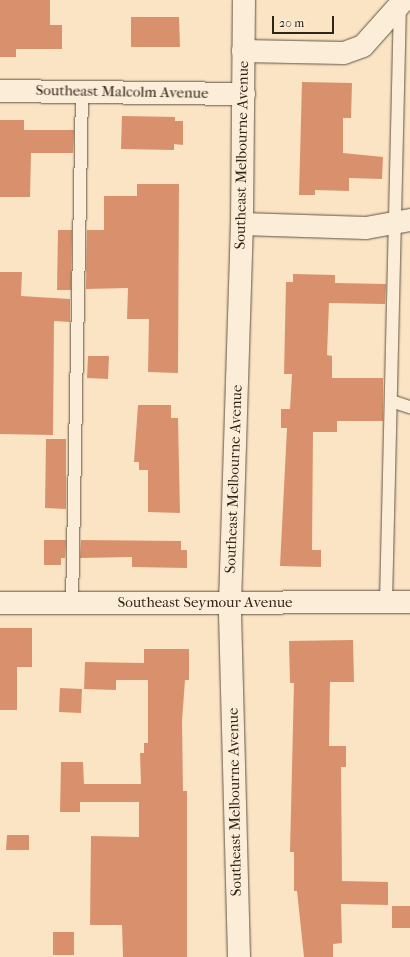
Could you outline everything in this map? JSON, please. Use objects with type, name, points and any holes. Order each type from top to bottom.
[{"type":"street","name":"Southeast Melbourne Avenue","points":[[239,957],[230,604],[242,224],[244,0]]},
{"type":"street","points":[[243,51],[344,53],[363,46],[401,2]]},
{"type":"street","name":"Southeast Malcolm Avenue","points":[[0,91],[244,94]]},
{"type":"street","points":[[242,224],[366,228],[403,222]]},
{"type":"street","name":"Southeast Seymour Avenue","points":[[0,603],[230,604],[410,602]]},
{"type":"lane","points":[[386,602],[391,401],[403,222],[401,2]]},
{"type":"lane","points":[[72,604],[82,93]]},
{"type":"lane","points":[[391,401],[410,407]]},
{"type":"building","points":[[0,0],[50,0],[50,25],[62,25],[62,49],[16,49],[16,57],[0,57]]},
{"type":"building","points":[[131,17],[179,17],[180,47],[131,47]]},
{"type":"building","points":[[302,82],[352,83],[351,118],[343,118],[343,153],[383,157],[382,179],[349,178],[349,191],[315,190],[315,195],[299,195]]},
{"type":"building","points":[[122,116],[175,117],[175,121],[183,121],[183,145],[174,144],[174,150],[121,149]]},
{"type":"building","points":[[0,120],[24,120],[24,130],[74,130],[73,153],[31,153],[30,197],[0,197]]},
{"type":"building","points":[[137,184],[179,184],[178,373],[148,372],[149,319],[127,319],[128,288],[86,289],[87,230],[104,230],[104,196],[137,196]]},
{"type":"building","points":[[58,230],[72,230],[71,290],[57,290]]},
{"type":"building","points":[[0,272],[22,272],[21,296],[70,299],[70,322],[54,321],[53,435],[0,434]]},
{"type":"building","points":[[293,274],[335,275],[335,283],[386,284],[385,304],[329,303],[327,355],[332,356],[332,378],[383,378],[383,421],[337,421],[337,432],[313,432],[312,550],[321,550],[321,567],[280,566],[287,428],[281,428],[281,409],[290,409],[292,374],[284,374],[286,282],[293,282]]},
{"type":"building","points":[[88,356],[109,356],[108,379],[87,378]]},
{"type":"building","points":[[138,405],[171,405],[171,418],[178,418],[180,513],[148,512],[148,470],[139,470],[139,462],[134,462]]},
{"type":"building","points":[[46,439],[66,439],[66,509],[45,508]]},
{"type":"building","points":[[44,540],[66,540],[65,558],[61,558],[61,565],[44,565]]},
{"type":"building","points":[[81,540],[181,541],[181,550],[187,550],[187,568],[132,567],[132,557],[80,558]]},
{"type":"building","points":[[0,628],[32,628],[32,667],[17,667],[17,710],[0,710]]},
{"type":"building","points":[[353,640],[354,682],[330,682],[329,746],[346,746],[346,767],[341,767],[342,881],[388,882],[388,905],[341,904],[342,943],[333,944],[333,957],[304,957],[297,891],[294,891],[294,852],[290,852],[294,683],[290,683],[289,641]]},
{"type":"building","points":[[144,649],[189,649],[189,680],[185,680],[182,721],[183,791],[187,791],[187,957],[123,957],[122,925],[90,925],[91,836],[139,837],[139,802],[80,802],[80,812],[60,812],[61,762],[83,762],[84,784],[141,784],[140,753],[144,753],[144,743],[148,743],[148,680],[116,680],[116,690],[84,689],[85,662],[144,663]]},
{"type":"building","points":[[60,688],[82,689],[81,713],[59,712]]},
{"type":"building","points":[[7,835],[29,835],[29,850],[6,850]]},
{"type":"building","points":[[392,906],[410,906],[410,928],[392,928]]},
{"type":"building","points":[[53,932],[74,932],[74,955],[53,955]]}]
